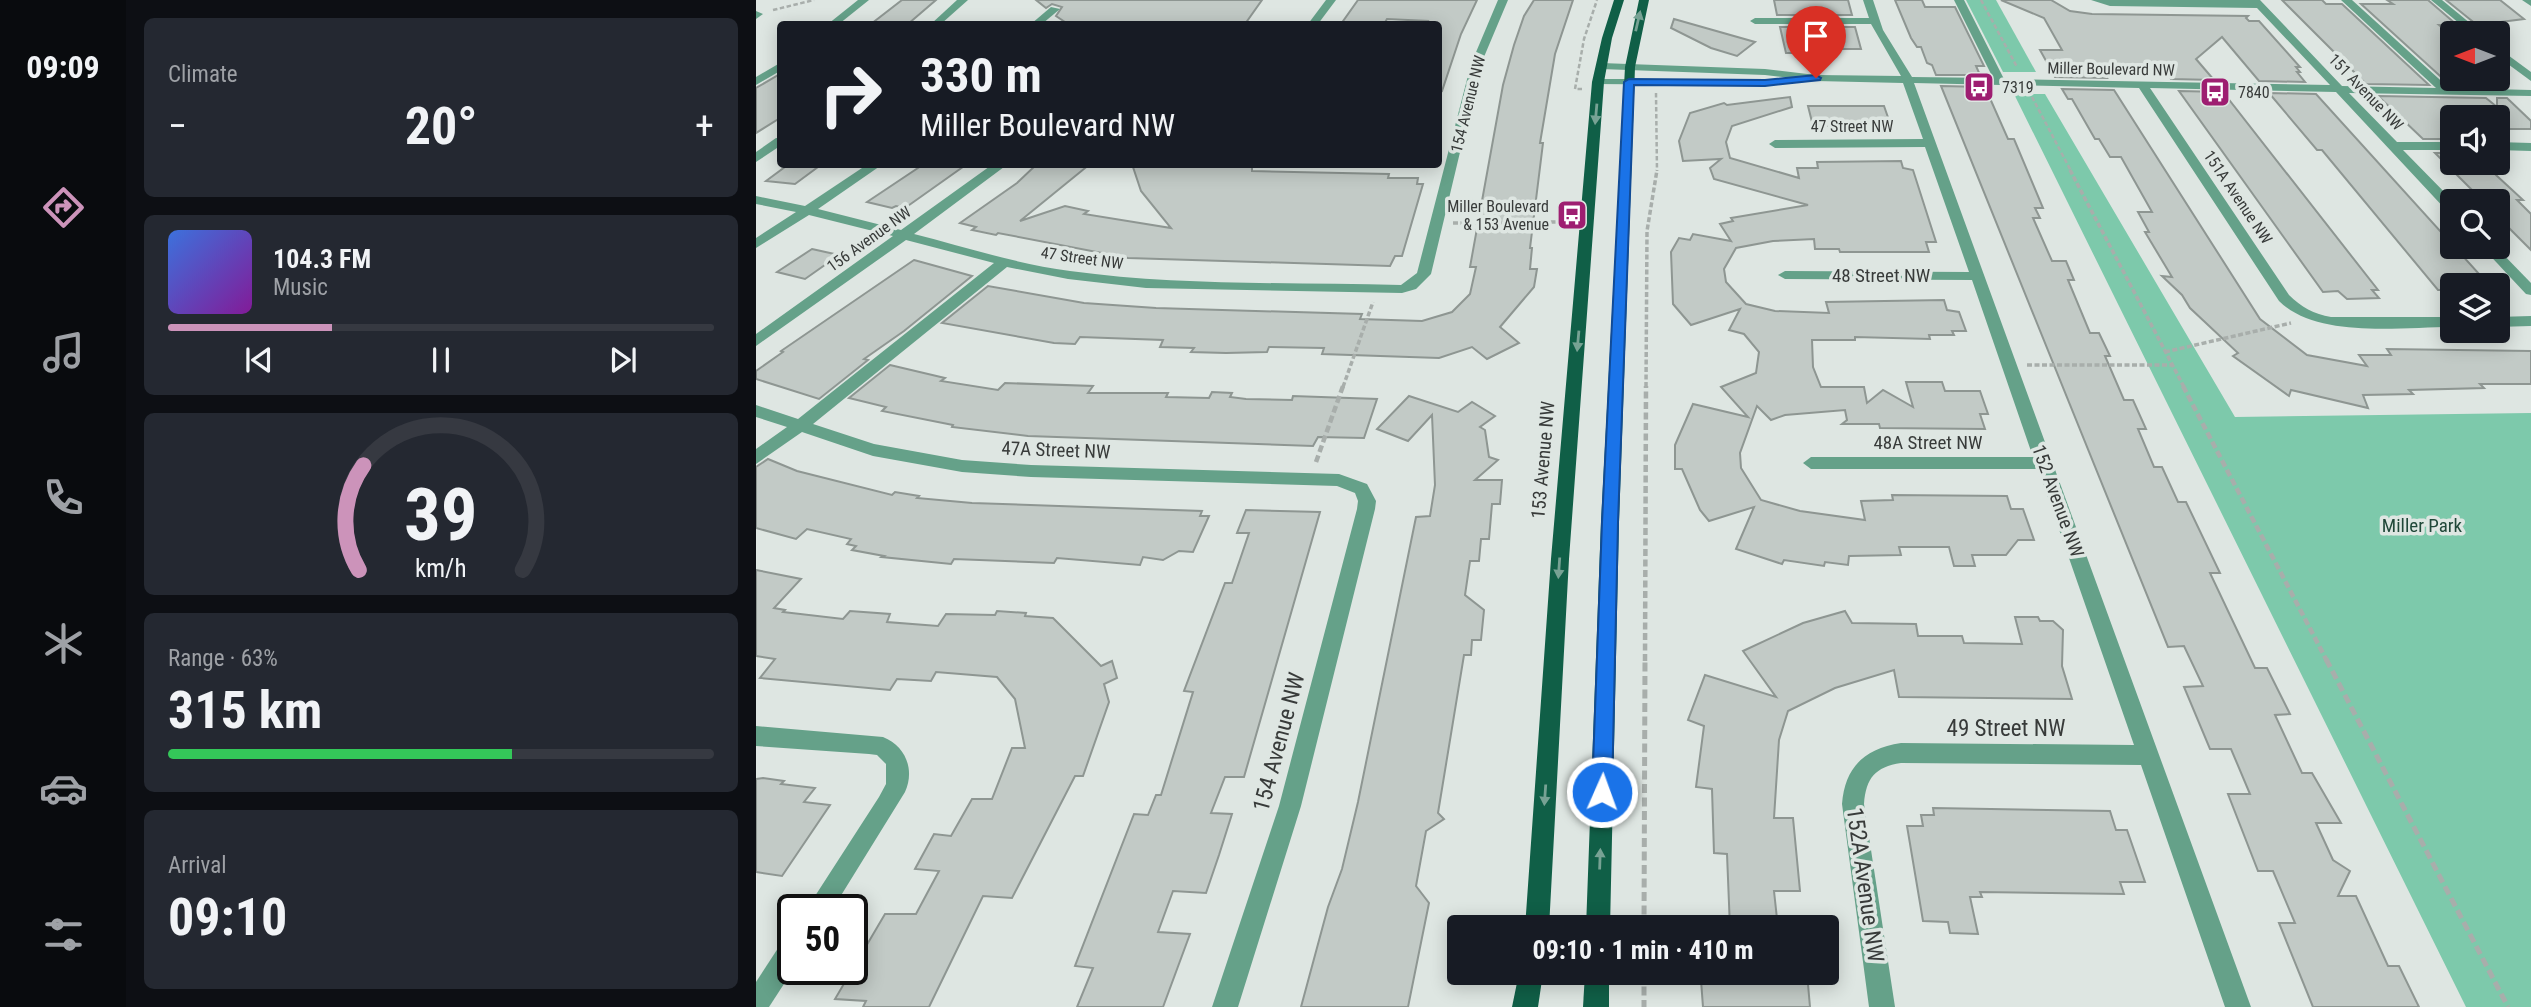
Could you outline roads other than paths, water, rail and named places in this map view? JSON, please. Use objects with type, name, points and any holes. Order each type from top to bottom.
[{"type":"main road","name":"153 Avenue NW","points":[[1538,915],[1560,559],[1600,74],[1619,0]]},
{"type":"main road","points":[[1598,915],[1610,522],[1630,75],[1638,19],[1644,0]]},
{"type":"main road","points":[[1525,1007],[1530,985]]},
{"type":"main road","points":[[1531,1007],[1532,985]]},
{"type":"main road","points":[[1596,1007],[1597,985]]},
{"type":"street","points":[[837,21],[864,0]]},
{"type":"street","points":[[939,21],[963,0]]},
{"type":"street","points":[[1315,21],[1331,0]]},
{"type":"street","name":"154 Avenue NW","points":[[1411,286],[1424,274],[1476,64],[1503,0]]},
{"type":"street","name":"152 Avenue NW","points":[[1868,0],[1875,21],[1908,80],[2238,1007]]},
{"type":"street","points":[[1959,0],[2001,83]]},
{"type":"street","points":[[2096,0],[2110,3],[2257,3]]},
{"type":"street","points":[[2346,0],[2447,92]]},
{"type":"street","points":[[2436,0],[2462,21]]},
{"type":"street","name":"151 Avenue NW","points":[[2257,3],[2440,195]]},
{"type":"street","points":[[1040,21],[1055,9]]},
{"type":"street","points":[[1755,21],[1875,21]]},
{"type":"street","points":[[2510,61],[2531,78]]},
{"type":"street","points":[[756,82],[777,68]]},
{"type":"street","name":"Miller Boulevard NW","points":[[1600,74],[1765,72],[1816,78],[2531,93]]},
{"type":"street","name":"Miller Boulevard NW","points":[[1630,75],[1660,82],[1765,83],[1816,78]]},
{"type":"street","name":"151A Avenue NW","points":[[2143,86],[2284,298],[2313,318],[2339,323],[2440,322]]},
{"type":"street","points":[[756,158],[777,143]]},
{"type":"street","name":"47 Street NW","points":[[1774,144],[1930,144]]},
{"type":"street","points":[[2393,146],[2440,146]]},
{"type":"street","points":[[2510,146],[2531,147]]},
{"type":"street","points":[[1442,157],[1454,158]]},
{"type":"street","points":[[756,244],[871,168]]},
{"type":"street","name":"156 Avenue NW","points":[[756,341],[996,168]]},
{"type":"street","name":"47 Street NW","points":[[756,200],[809,210],[1004,262],[1068,275],[1135,283],[1378,289],[1411,286]]},
{"type":"street","points":[[2500,259],[2531,291]]},
{"type":"street","points":[[756,457],[800,426],[1004,262]]},
{"type":"street","name":"48 Street NW","points":[[1785,275],[1977,275]]},
{"type":"street","points":[[2510,322],[2531,321]]},
{"type":"street","name":"47A Street NW","points":[[756,411],[873,450],[962,466],[1031,471],[1339,480],[1361,489]]},
{"type":"street","name":"48A Street NW","points":[[1811,463],[2044,463]]},
{"type":"street","name":"154 Avenue NW","points":[[1225,1007],[1290,806],[1309,736],[1366,509],[1367,501],[1361,489]]},
{"type":"street","points":[[756,736],[869,744],[883,747],[897,760],[897,785],[828,894]]},
{"type":"street","name":"49 Street NW","points":[[1866,765],[1887,755],[1901,753],[2149,755]]},
{"type":"street","name":"152A Avenue NW","points":[[1866,765],[1854,787],[1853,804],[1882,1007]]},
{"type":"street","points":[[756,1004],[777,972]]},
{"type":"place","name":"7319","points":[[1979,87]]},
{"type":"place","name":"7840","points":[[2215,92]]},
{"type":"place","name":"Miller Boulevard & 153 Avenue","points":[[1572,215]]},
{"type":"park label","name":"Miller Park","points":[[2422,525]]}]
